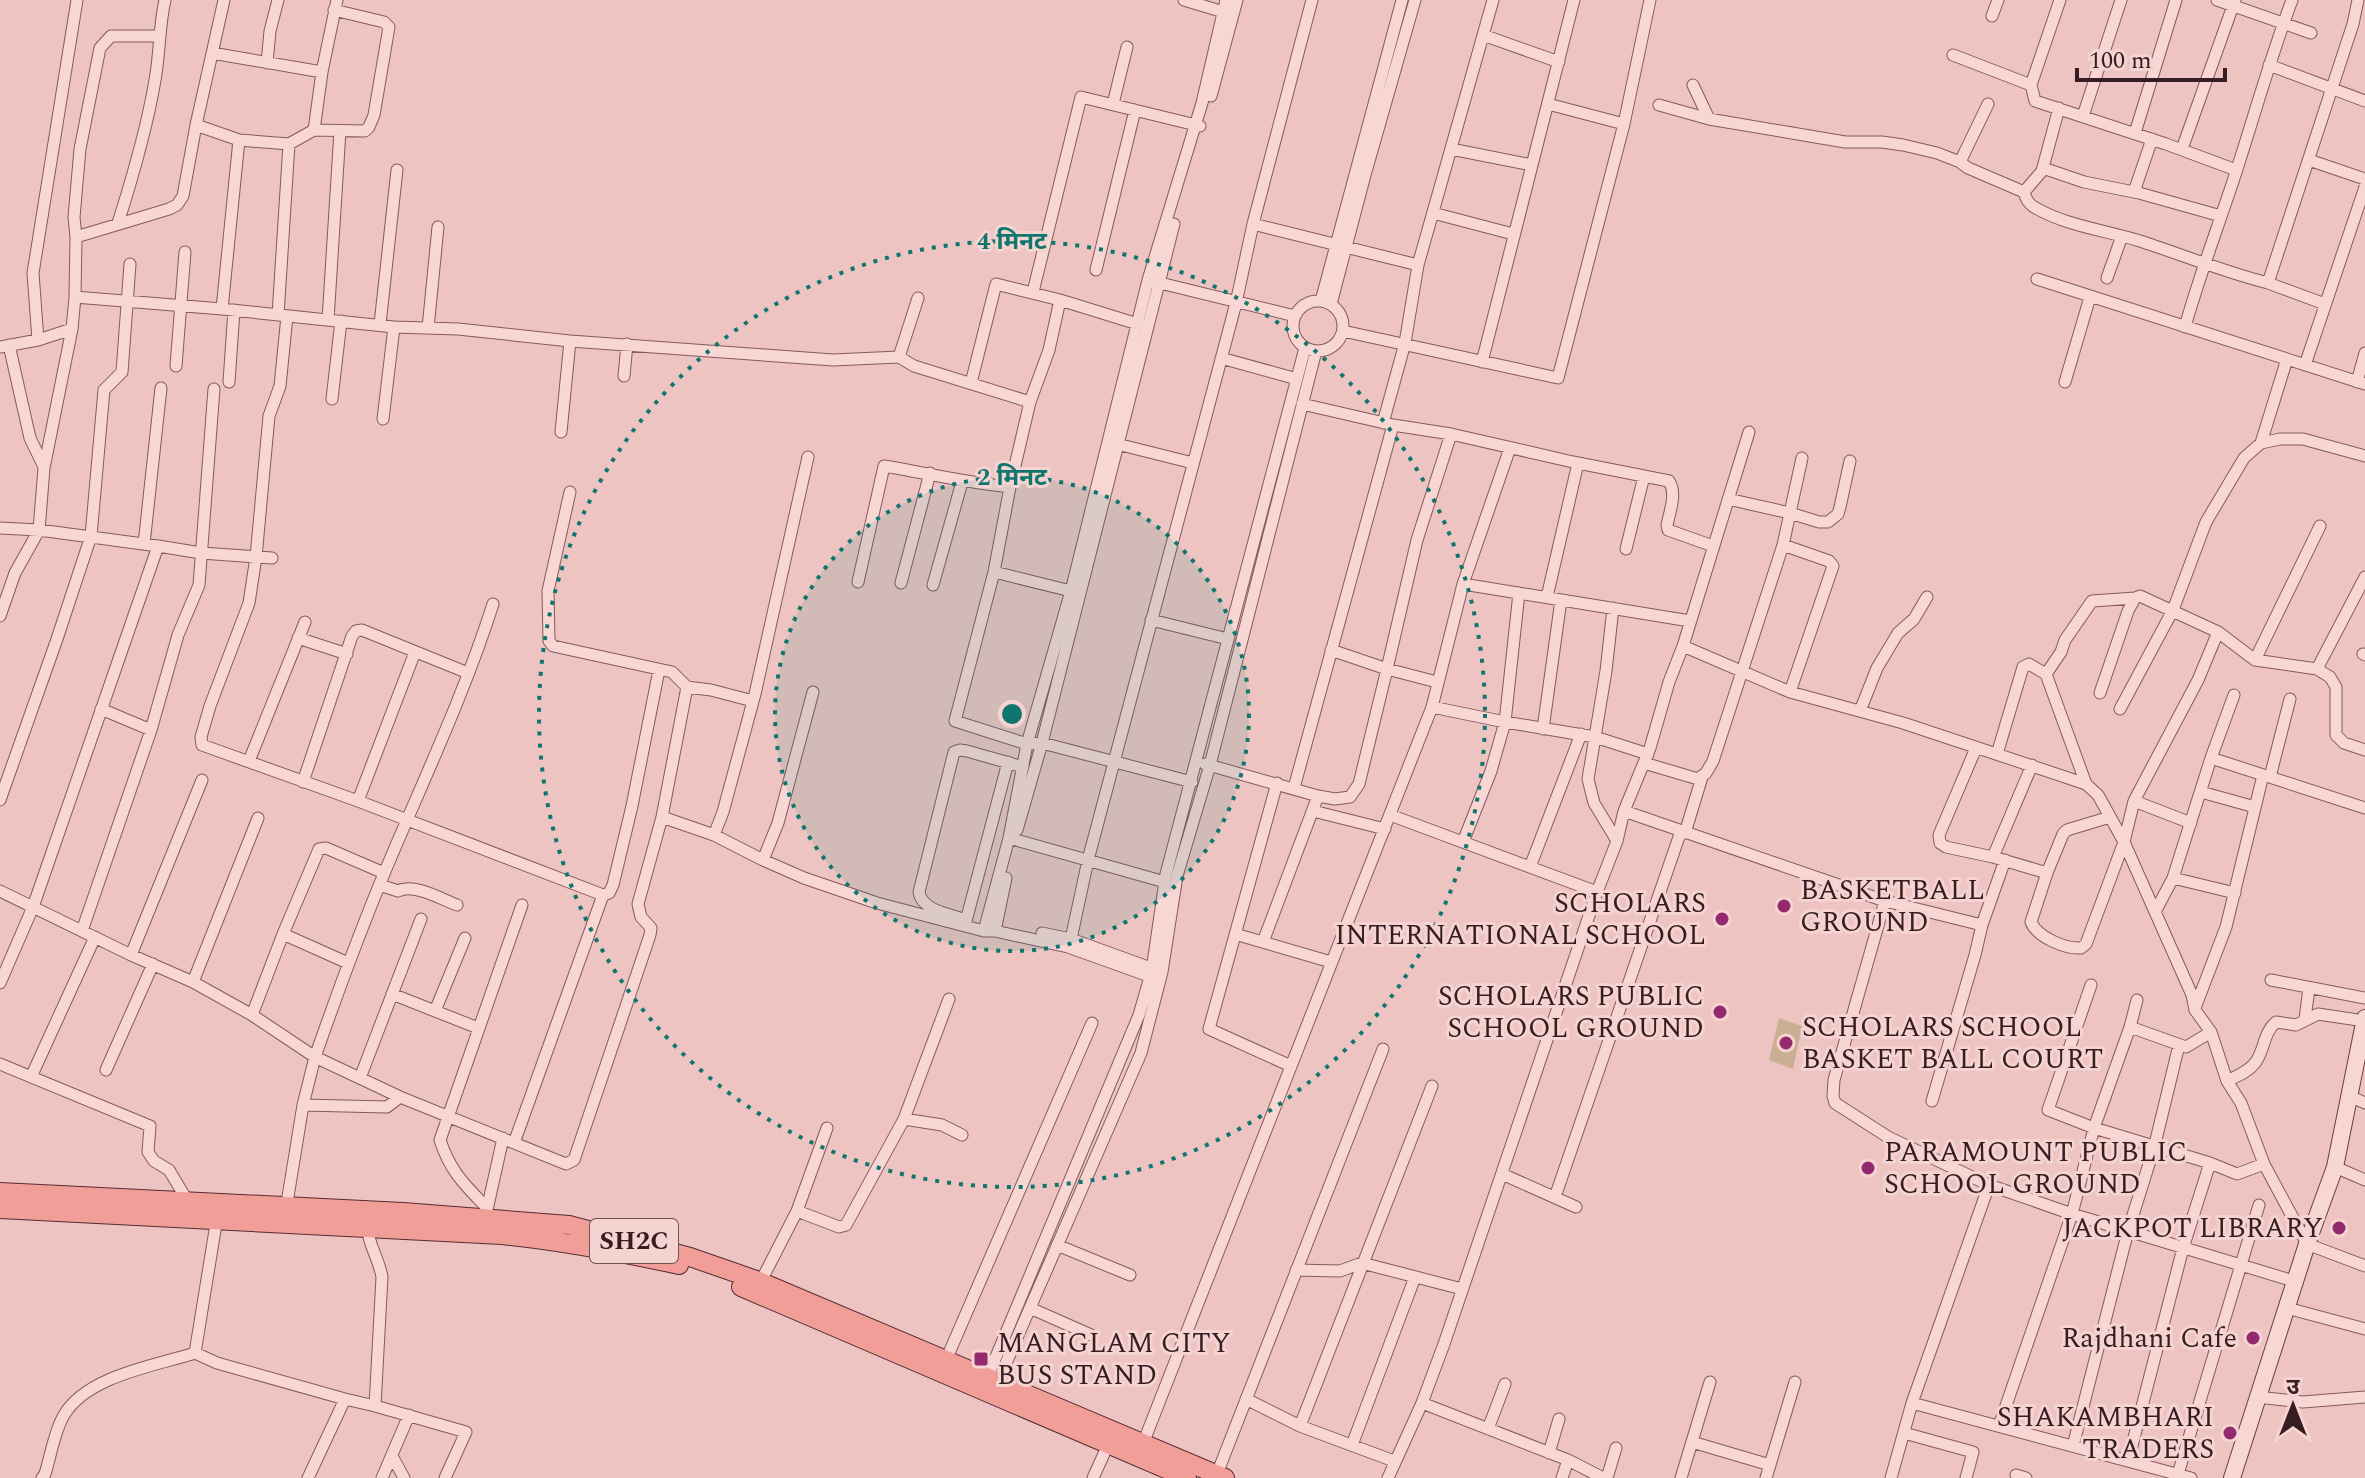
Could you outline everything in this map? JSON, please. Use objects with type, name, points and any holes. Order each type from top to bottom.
[{"type":"main road","name":"SH2C","points":[[0,1192],[218,1201],[285,1216],[367,1227],[552,1240],[604,1248],[697,1270],[758,1288],[946,1360],[990,1386],[1108,1445],[1140,1450],[1187,1478]]},
{"type":"main road","name":"SH2C","points":[[0,1209],[216,1221],[403,1212],[487,1213],[569,1225],[690,1257],[1140,1450],[1221,1476]]},
{"type":"street","points":[[38,340],[33,273],[77,0]]},
{"type":"street","points":[[118,223],[144,133],[156,77],[165,0]]},
{"type":"street","points":[[76,237],[169,209],[177,205],[183,196],[224,0]]},
{"type":"street","points":[[267,63],[270,31],[278,0]]},
{"type":"street","points":[[989,928],[1012,839],[1042,743],[1153,281],[1199,125],[1230,4],[1184,0]]},
{"type":"street","points":[[1071,939],[1088,860],[1236,303],[1253,224],[1312,0]]},
{"type":"street","points":[[1326,303],[1402,0]]},
{"type":"street","points":[[1341,245],[1415,0]]},
{"type":"street","points":[[1294,788],[1388,424],[1418,265],[1493,0]]},
{"type":"street","points":[[1482,362],[1574,0]]},
{"type":"street","points":[[1343,331],[1558,378],[1624,124],[1650,0]]},
{"type":"street","points":[[1992,16],[1998,0]]},
{"type":"street","points":[[2060,0],[2031,85],[2035,101],[2236,170]]},
{"type":"street","points":[[2083,116],[2121,0]]},
{"type":"street","points":[[2135,133],[2176,0]]},
{"type":"street","points":[[2217,0],[2234,3],[2311,33]]},
{"type":"street","points":[[2185,327],[2203,264],[2292,0]]},
{"type":"street","points":[[2268,283],[2353,24],[2358,0]]},
{"type":"street","points":[[2182,149],[2234,3]]},
{"type":"street","points":[[196,125],[239,140],[289,144],[314,130],[361,132],[369,127],[374,115],[389,27],[384,22],[336,5],[314,130]]},
{"type":"street","points":[[2353,24],[2365,29]]},
{"type":"street","points":[[1483,35],[1559,62]]},
{"type":"street","points":[[0,616],[15,573],[39,530],[44,468],[72,329],[75,297],[74,217],[80,149],[100,48],[111,36],[159,36]]},
{"type":"street","points":[[1113,104],[1127,47]]},
{"type":"street","points":[[212,53],[322,72]]},
{"type":"street","points":[[1953,55],[2031,85]]},
{"type":"street","points":[[2269,65],[2365,101]]},
{"type":"street","points":[[1693,85],[1709,119]]},
{"type":"street","points":[[1033,292],[1081,97],[1199,125]]},
{"type":"street","points":[[1548,104],[1624,124]]},
{"type":"street","points":[[1960,162],[1988,104]]},
{"type":"street","points":[[1659,105],[1709,119],[1845,142],[1903,145],[1937,153],[2024,192],[2027,200],[2039,209],[2060,218],[2325,304]]},
{"type":"street","points":[[2024,192],[2043,168],[2059,108]]},
{"type":"street","points":[[1096,270],[1135,110]]},
{"type":"street","points":[[328,320],[340,131]]},
{"type":"street","points":[[2134,192],[2152,139]]},
{"type":"street","points":[[229,382],[228,310],[239,140]]},
{"type":"street","points":[[289,144],[280,386],[269,416],[256,557],[249,603],[240,633],[220,678],[201,737],[202,745],[603,895],[609,893],[613,885],[659,670]]},
{"type":"street","points":[[1451,149],[1532,165]]},
{"type":"street","points":[[2309,160],[2365,179]]},
{"type":"street","points":[[2043,168],[2084,182],[2221,216]]},
{"type":"street","points":[[380,324],[397,170]]},
{"type":"street","points":[[2305,365],[2365,187]]},
{"type":"street","points":[[1433,213],[1513,234]]},
{"type":"street","points":[[1253,224],[1418,265]]},
{"type":"street","points":[[428,328],[438,227]]},
{"type":"street","points":[[2107,278],[2122,236]]},
{"type":"street","points":[[176,366],[185,252]]},
{"type":"street","points":[[0,800],[91,536],[104,390],[122,372],[130,264]]},
{"type":"street","points":[[2037,279],[2361,383],[2365,353]]},
{"type":"street","points":[[1153,281],[1295,316]]},
{"type":"street","points":[[971,383],[996,284],[1142,325]]},
{"type":"street","points":[[75,297],[570,341],[833,360],[899,357],[914,366],[1030,402]]},
{"type":"street","points":[[2065,382],[2090,297]]},
{"type":"street","points":[[899,357],[918,298]]},
{"type":"street","points":[[1060,300],[1049,350],[1030,402],[994,572],[955,721],[1027,744],[1042,743],[1192,782]]},
{"type":"street","points":[[1326,303],[1341,316],[1343,331],[1333,346],[1325,350],[1310,350],[1298,342],[1294,334],[1295,316],[1306,304],[1326,303]]},
{"type":"street","points":[[332,399],[341,321]]},
{"type":"street","points":[[1012,839],[1027,744],[1076,592],[1117,444],[1142,325]]},
{"type":"street","points":[[383,419],[394,327]]},
{"type":"street","points":[[44,468],[30,438],[5,346],[72,329]]},
{"type":"street","points":[[561,432],[570,341]]},
{"type":"street","points":[[624,376],[627,344]]},
{"type":"street","points":[[990,1386],[1156,975],[1165,882],[1297,379],[1310,350]]},
{"type":"street","points":[[990,1386],[1030,1308],[1141,1053],[1177,876],[1210,765],[1302,404],[1310,350]]},
{"type":"street","points":[[1221,358],[1297,379]]},
{"type":"street","points":[[2261,443],[2287,359]]},
{"type":"street","points":[[144,544],[161,388]]},
{"type":"street","points":[[82,931],[151,730],[178,635],[199,585],[214,389]]},
{"type":"street","points":[[1302,404],[1669,481],[1673,489],[1668,530],[1713,546]]},
{"type":"street","points":[[1388,1478],[1422,1403],[1617,841],[1624,811],[1646,758],[1749,432]]},
{"type":"street","points":[[1196,762],[1318,796],[1344,798],[1355,792],[1417,540],[1451,434]]},
{"type":"street","points":[[2120,709],[2173,610],[2206,522],[2244,458],[2261,443],[2280,439],[2303,439],[2365,456]]},
{"type":"street","points":[[1117,444],[1193,463]]},
{"type":"street","points":[[1140,1450],[1432,707],[1463,584],[1510,448]]},
{"type":"street","points":[[714,835],[753,701],[808,457]]},
{"type":"street","points":[[1555,1197],[1702,777],[1716,754],[1783,545],[1802,458]]},
{"type":"street","points":[[1728,499],[1828,522],[1840,507],[1850,461]]},
{"type":"street","points":[[1547,597],[1578,463]]},
{"type":"street","points":[[858,582],[884,466],[962,482],[1010,487]]},
{"type":"street","points":[[901,583],[930,473]]},
{"type":"street","points":[[1626,549],[1644,476]]},
{"type":"street","points":[[933,585],[962,482]]},
{"type":"street","points":[[570,492],[548,591],[549,641],[553,646],[672,672],[687,687],[753,701]]},
{"type":"street","points":[[2255,660],[2320,526]]},
{"type":"street","points":[[0,528],[91,536],[201,553],[272,558]]},
{"type":"street","points":[[1783,545],[1829,561],[1833,566],[1790,692]]},
{"type":"street","points":[[0,983],[33,907],[158,546]]},
{"type":"street","points":[[994,572],[1076,592]]},
{"type":"street","points":[[2317,669],[2365,577]]},
{"type":"street","points":[[1463,584],[1690,621]]},
{"type":"street","points":[[1463,842],[1491,771],[1505,722],[1519,593]]},
{"type":"street","points":[[2046,674],[2092,601],[2140,596],[2218,632],[2255,660],[2317,669],[2330,677],[2336,687],[2336,735],[2344,743],[2365,750]]},
{"type":"street","points":[[1860,711],[1877,668],[1898,633],[1914,619],[1927,597]]},
{"type":"street","points":[[2100,693],[2135,598]]},
{"type":"street","points":[[1543,729],[1561,600]]},
{"type":"street","points":[[285,1216],[303,1105],[315,1057],[348,963],[468,673],[493,604]]},
{"type":"street","points":[[1613,608],[1588,779],[1594,803],[1617,841]]},
{"type":"street","points":[[1151,620],[1228,639]]},
{"type":"street","points":[[249,761],[305,622]]},
{"type":"street","points":[[303,782],[356,631],[362,630],[468,673]]},
{"type":"street","points":[[2110,817],[2067,830],[2063,834],[2031,922],[2033,928],[2069,948],[2081,948],[2089,938],[2124,842],[2134,801],[2198,680],[2218,632]]},
{"type":"street","points":[[298,638],[347,654]]},
{"type":"street","points":[[1683,646],[1790,692],[1860,711],[2086,784],[2098,795],[2124,842],[2192,995],[2195,1010],[2211,1032],[2227,1081],[2241,1103],[2264,1164],[2307,1244],[2365,1266]]},
{"type":"street","points":[[1331,650],[1437,682]]},
{"type":"street","points":[[358,801],[415,652]]},
{"type":"street","points":[[1997,754],[2023,667],[2029,664],[2046,674],[2086,784]]},
{"type":"street","points":[[0,891],[193,982],[252,1015],[315,1057],[400,1097],[566,1164],[574,1160],[650,935],[651,928],[641,917],[638,904],[662,817],[687,687]]},
{"type":"street","points":[[763,860],[778,823],[813,692]]},
{"type":"street","points":[[2155,912],[2173,878],[2234,695]]},
{"type":"street","points":[[2195,1010],[2226,927],[2255,807],[2290,699]]},
{"type":"street","points":[[1432,707],[1595,737],[1693,779],[1702,777]]},
{"type":"street","points":[[101,709],[151,730]]},
{"type":"street","points":[[1530,867],[1581,734]]},
{"type":"street","points":[[1976,748],[1939,835],[1940,843],[2047,873]]},
{"type":"street","points":[[1023,767],[967,751],[954,752],[919,892],[920,900],[926,906],[989,928],[1071,939],[1156,975]]},
{"type":"street","points":[[2211,758],[2365,808]]},
{"type":"street","points":[[966,921],[1008,762]]},
{"type":"street","points":[[1932,1101],[1975,955],[1999,859],[2032,765]]},
{"type":"street","points":[[131,955],[202,780]]},
{"type":"street","points":[[1277,783],[1209,1029],[1291,1066]]},
{"type":"street","points":[[2201,792],[2255,807]]},
{"type":"street","points":[[1263,942],[1318,796]]},
{"type":"street","points":[[2134,801],[2191,823]]},
{"type":"street","points":[[1313,811],[1385,829]]},
{"type":"street","points":[[1624,811],[1885,901],[1982,925]]},
{"type":"street","points":[[1390,815],[1597,892]]},
{"type":"street","points":[[662,817],[714,835],[804,878],[877,903],[1068,947],[1156,975]]},
{"type":"street","points":[[193,982],[258,818]]},
{"type":"street","points":[[1012,839],[1165,882]]},
{"type":"street","points":[[252,1015],[319,849],[326,848],[398,891],[412,888],[457,905]]},
{"type":"street","points":[[2173,878],[2235,893]]},
{"type":"street","points":[[487,1213],[509,1140],[603,895]]},
{"type":"street","points":[[1885,901],[1834,1080],[1835,1103],[1888,1137],[1989,1185],[2072,1214],[2297,1282]]},
{"type":"street","points":[[487,1213],[458,1178],[446,1159],[440,1140],[522,905]]},
{"type":"street","points":[[360,1078],[421,919]]},
{"type":"street","points":[[283,934],[348,963]]},
{"type":"street","points":[[1235,934],[1331,962]]},
{"type":"street","points":[[31,1077],[95,937]]},
{"type":"street","points":[[435,1011],[465,938]]},
{"type":"street","points":[[106,1070],[153,964]]},
{"type":"street","points":[[2271,980],[2365,998]]},
{"type":"street","points":[[2091,985],[2048,1110],[2237,1174],[2264,1164]]},
{"type":"street","points":[[2305,1019],[2309,988]]},
{"type":"street","points":[[392,994],[478,1028]]},
{"type":"street","points":[[797,1211],[839,1227],[846,1225],[904,1119],[949,999]]},
{"type":"street","points":[[1999,1426],[2072,1214],[2094,1128],[2137,1000]]},
{"type":"street","points":[[2227,1081],[2253,1065],[2271,1025],[2276,1022],[2296,1025],[2318,1014],[2365,1020],[2335,1167],[2232,1478]]},
{"type":"street","points":[[946,1360],[1092,1023]]},
{"type":"street","points":[[2130,1027],[2186,1047],[2211,1032]]},
{"type":"street","points":[[2073,1446],[2179,1045]]},
{"type":"street","points":[[1221,1476],[1246,1399],[1383,1049]]},
{"type":"street","points":[[0,1064],[150,1126],[149,1156],[169,1170],[187,1200]]},
{"type":"street","points":[[1300,1426],[1432,1086]]},
{"type":"street","points":[[2349,1096],[2365,1103]]},
{"type":"street","points":[[303,1105],[387,1107],[400,1097]]},
{"type":"street","points":[[904,1119],[942,1125],[962,1135]]},
{"type":"street","points":[[758,1288],[797,1211],[827,1128]]},
{"type":"street","points":[[2128,1461],[2183,1248],[2210,1163]]},
{"type":"street","points":[[2335,1167],[2365,1180]]},
{"type":"street","points":[[1502,1174],[1576,1207]]},
{"type":"street","points":[[1891,1478],[1912,1403],[1989,1185]]},
{"type":"street","points":[[195,1353],[218,1201]]},
{"type":"street","points":[[2178,1474],[2259,1205]]},
{"type":"street","points":[[367,1227],[370,1246],[380,1265],[382,1277],[375,1406]]},
{"type":"street","points":[[1057,1245],[1130,1275]]},
{"type":"street","points":[[1296,1270],[1340,1271],[1362,1263],[1462,1289]]},
{"type":"street","points":[[1352,1445],[1415,1277]]},
{"type":"street","points":[[1030,1308],[1091,1335]]},
{"type":"street","points":[[2287,1308],[2365,1329]]},
{"type":"street","points":[[42,1478],[62,1418],[81,1394],[98,1383],[195,1353],[217,1363],[466,1432],[445,1478]]},
{"type":"street","points":[[1681,1478],[1710,1382]]},
{"type":"street","points":[[1766,1478],[1795,1382]]},
{"type":"street","points":[[1488,1429],[1505,1384]]},
{"type":"street","points":[[2257,1397],[2303,1402],[2365,1397]]},
{"type":"street","points":[[308,1478],[345,1399]]},
{"type":"street","points":[[1246,1399],[1300,1426],[1394,1461]]},
{"type":"street","points":[[1422,1403],[1568,1460],[1605,1478],[1616,1448]]},
{"type":"street","points":[[1912,1403],[2191,1478]]},
{"type":"street","points":[[382,1478],[409,1415]]},
{"type":"street","points":[[1549,1453],[1559,1419]]},
{"type":"street","points":[[1904,1433],[1973,1452],[1966,1478]]},
{"type":"street","points":[[1692,1442],[1770,1465]]},
{"type":"street","points":[[1093,1478],[1108,1445]]},
{"type":"street","points":[[392,1456],[404,1478]]},
{"type":"street","points":[[1562,1478],[1568,1460]]},
{"type":"shaded area","name":"SCHOLARS SCHOOL BASKET BALL COURT","points":[[1779,1018],[1802,1026],[1793,1069],[1769,1060]]},
{"type":"place","name":"BASKETBALL GROUND","points":[[1784,906]]},
{"type":"place","name":"SCHOLARS INTERNATIONAL SCHOOL","points":[[1722,919]]},
{"type":"place","name":"SCHOLARS PUBLIC SCHOOL GROUND","points":[[1720,1012]]},
{"type":"place","name":"SCHOLARS SCHOOL BASKET BALL COURT","points":[[1786,1043]]},
{"type":"place","name":"PARAMOUNT PUBLIC SCHOOL GROUND","points":[[1868,1168]]},
{"type":"place","name":"JACKPOT LIBRARY","points":[[2339,1228]]},
{"type":"place","name":"Rajdhani Cafe","points":[[2253,1338]]},
{"type":"place","name":"MANGLAM CITY BUS STAND","points":[[981,1359]]},
{"type":"place","name":"SHAKAMBHARI TRADERS","points":[[2230,1433]]}]
